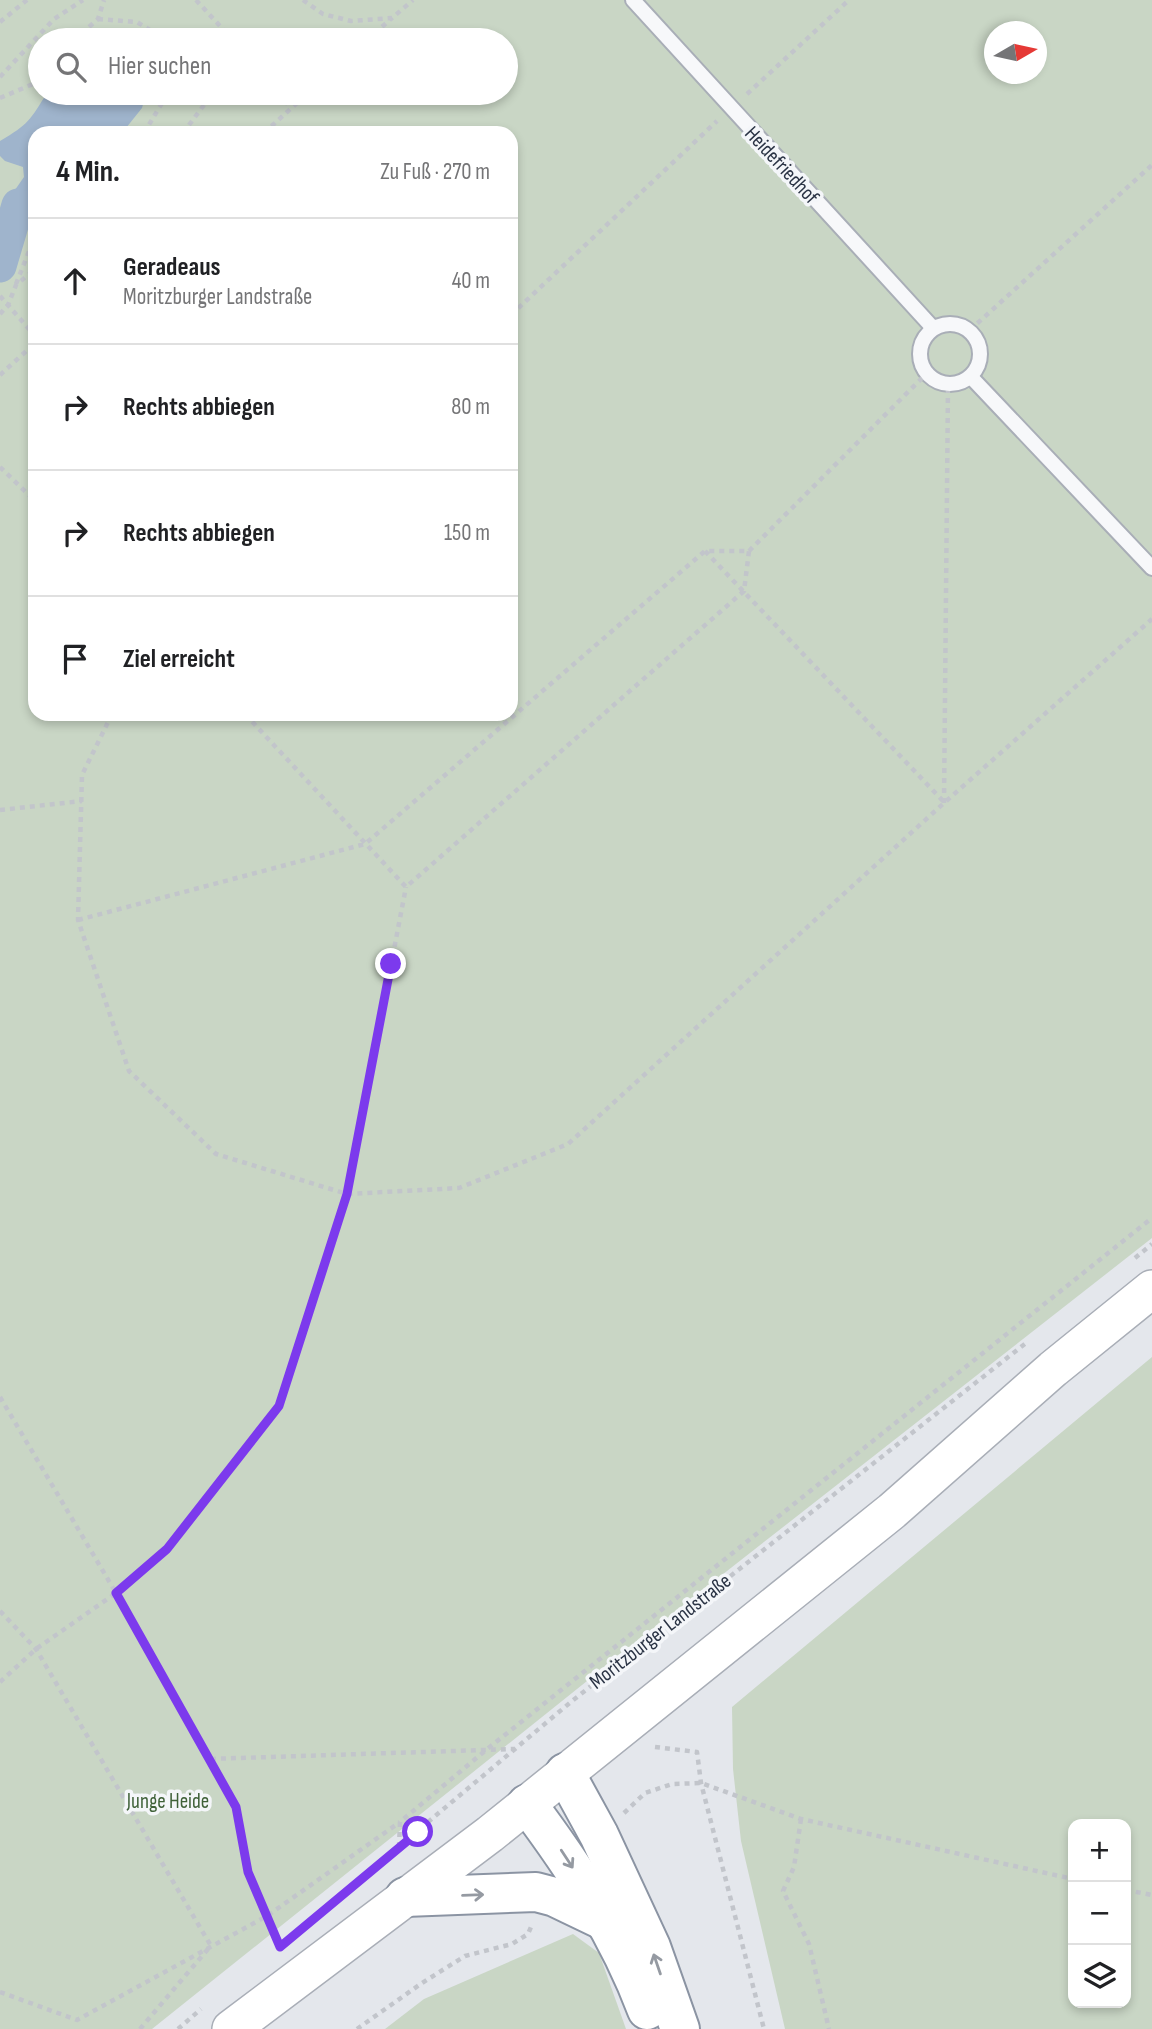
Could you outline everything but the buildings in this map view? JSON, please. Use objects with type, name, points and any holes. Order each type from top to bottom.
[{"type":"highway","points":[[565,1773],[599,1835],[651,1947],[680,2029]]},
{"type":"highway","points":[[527,1804],[566,1856],[605,1920],[631,1967],[654,2029]]},
{"type":"highway","points":[[405,1897],[536,1892],[555,1897],[605,1920]]},
{"type":"main road","points":[[218,2017],[405,1897],[527,1804],[892,1511],[1053,1369],[1141,1275]]},
{"type":"lane","name":"Heidefriedhof","points":[[633,0],[933,328]]},
{"type":"lane","points":[[950,323],[970,330],[980,344],[981,362],[971,377],[960,383],[936,381],[927,373],[920,359],[921,343],[933,328],[950,323]]},
{"type":"lane","points":[[971,377],[1152,568]]},
{"type":"path","points":[[0,22],[27,0]]},
{"type":"path","points":[[46,28],[54,19],[83,0]]},
{"type":"path","points":[[88,28],[98,19],[104,0]]},
{"type":"path","points":[[196,0],[222,28]]},
{"type":"path","points":[[303,0],[323,14],[351,22],[392,18]]},
{"type":"path","points":[[381,28],[413,0]]},
{"type":"path","points":[[518,308],[849,0]]},
{"type":"path","points":[[98,19],[137,22],[146,28]]},
{"type":"path","points":[[0,77],[28,47]]},
{"type":"path","points":[[0,98],[28,86]]},
{"type":"path","points":[[148,126],[160,105]]},
{"type":"path","points":[[188,126],[205,105]]},
{"type":"path","points":[[272,126],[294,105]]},
{"type":"path","points":[[970,330],[1152,165]]},
{"type":"path","points":[[0,314],[8,305],[28,254]]},
{"type":"path","points":[[16,285],[28,275]]},
{"type":"path","points":[[0,296],[28,328]]},
{"type":"path","points":[[0,375],[28,349]]},
{"type":"path","points":[[0,1682],[36,1649],[116,1593],[167,1549],[279,1406],[347,1194],[406,887],[744,591],[749,551],[927,373]]},
{"type":"path","points":[[944,803],[948,384]]},
{"type":"path","points":[[0,467],[28,494]]},
{"type":"path","points":[[518,712],[705,551],[749,551]]},
{"type":"path","points":[[705,551],[944,803]]},
{"type":"path","points":[[109,721],[82,775],[78,920],[129,1071],[216,1154],[347,1194],[459,1188],[568,1144],[944,803],[1152,620]]},
{"type":"path","points":[[251,721],[406,887]]},
{"type":"path","points":[[78,920],[365,844],[508,721]]},
{"type":"path","points":[[0,810],[82,801]]},
{"type":"path","points":[[0,1992],[77,2020],[267,1916],[400,1822],[485,1750],[1152,1218]]},
{"type":"path","points":[[1141,1275],[1152,1244]]},
{"type":"path","name":"Moritzburger Landstraße","points":[[271,1954],[572,1701],[1031,1339]]},
{"type":"path","points":[[0,1397],[116,1593],[236,1807],[248,1872],[280,1947]]},
{"type":"path","points":[[0,1611],[36,1649],[211,1946]]},
{"type":"path","points":[[605,1741],[697,1752],[701,1783],[764,2029]]},
{"type":"path","points":[[209,1759],[515,1749]]},
{"type":"path","points":[[617,1820],[645,1793],[672,1784],[701,1783],[800,1819],[1068,1878]]},
{"type":"path","points":[[800,1819],[794,1867],[783,1891],[808,1944],[829,2029]]},
{"type":"path","points":[[399,1848],[400,1822]]},
{"type":"path","points":[[1131,1891],[1152,1895]]},
{"type":"path","points":[[357,2029],[465,1956],[512,1944],[528,1934],[532,1923]]},
{"type":"path","points":[[140,2029],[211,1946]]},
{"type":"path","points":[[178,2029],[218,2017]]},
{"type":"green space","name":"Junge Heide","points":[[0,0],[1152,0],[1152,1238],[602,1669],[152,2029],[0,2029]]},
{"type":"green space","points":[[1152,1357],[1152,2029],[785,2029],[741,1841],[733,1769],[732,1707]]},
{"type":"green space","points":[[573,1934],[599,1953],[626,2029],[385,2029],[424,1999]]},
{"type":"water","points":[[40,105],[143,105],[128,126],[28,126],[26,210],[10,197],[24,177],[23,167],[5,161],[0,156],[0,141],[28,121]]},
{"type":"waterway","points":[[0,266],[18,205]]},
{"type":"route","points":[[391,964],[347,1194],[279,1406],[167,1549],[116,1593],[236,1807],[248,1872],[280,1947],[418,1832]]}]
